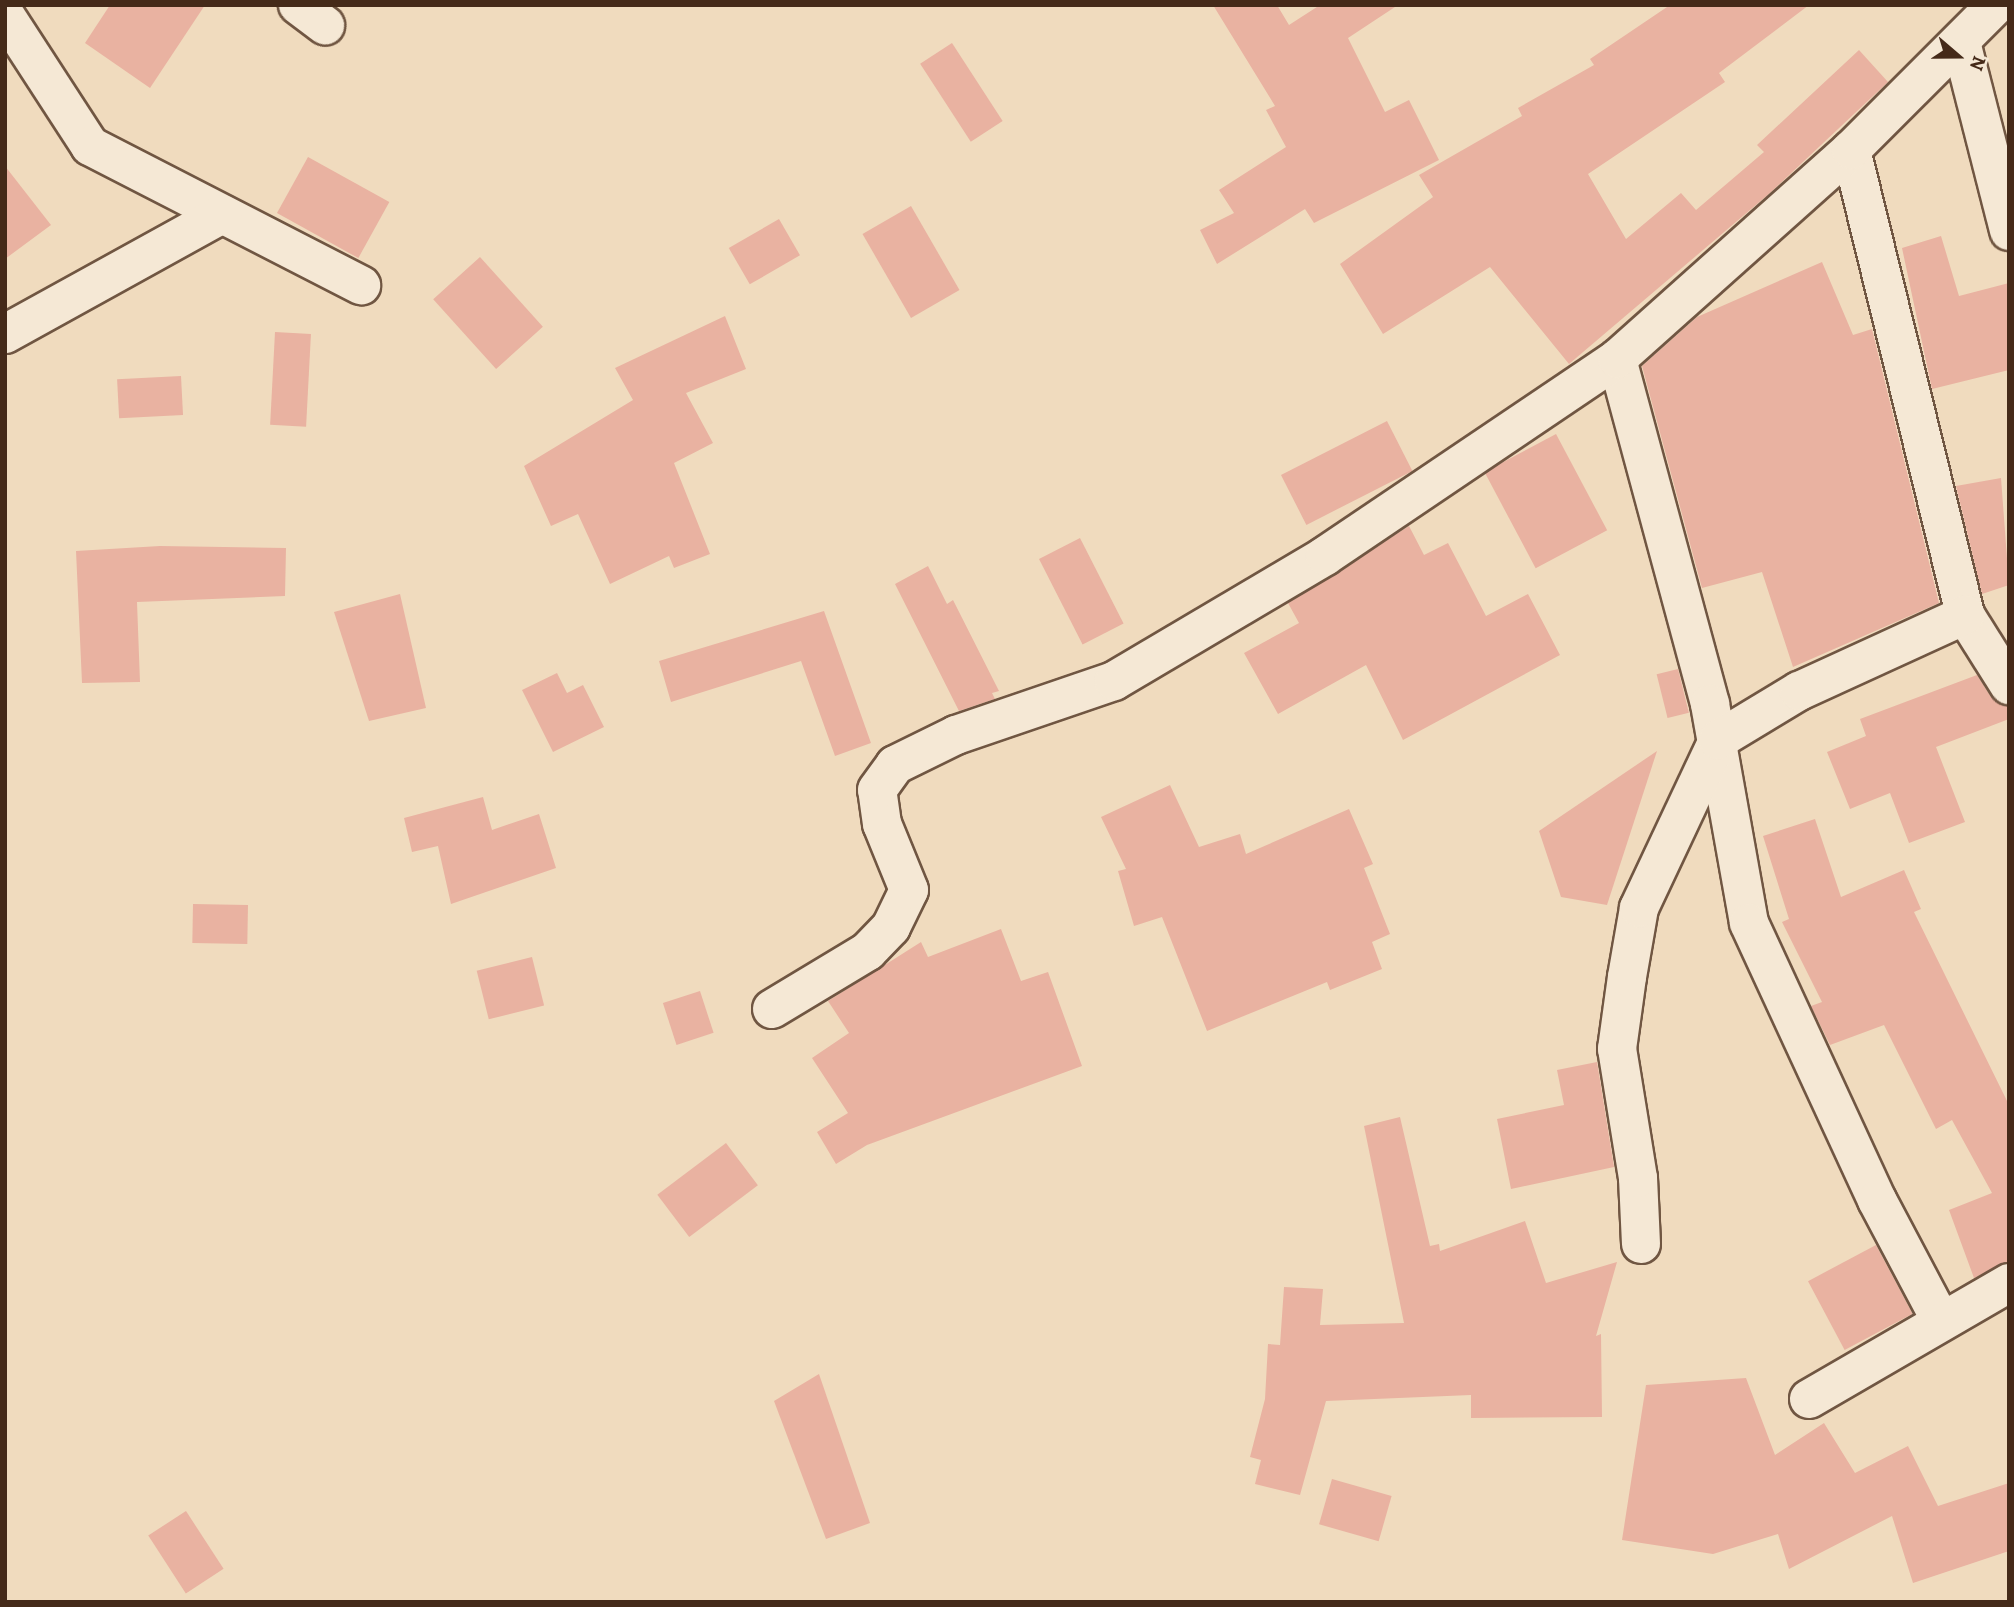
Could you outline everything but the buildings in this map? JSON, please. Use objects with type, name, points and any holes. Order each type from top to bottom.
[{"type":"street","points":[[772,1009],[868,951],[891,927],[909,890],[883,824],[877,790],[895,765],[956,735],[1114,681],[1325,556],[1617,359],[1851,150],[1996,5]]},
{"type":"street","points":[[5,15],[90,146],[361,285]]},
{"type":"street","points":[[1961,42],[2009,231]]},
{"type":"street","points":[[1851,150],[1965,615],[2009,685]]},
{"type":"street","points":[[5,334],[222,214]]},
{"type":"street","points":[[1617,359],[1718,740],[1749,923],[1877,1200],[1940,1320]]},
{"type":"street","points":[[1641,1244],[1638,1178],[1617,1049],[1628,977],[1639,908],[1718,740],[1799,691],[1965,615]]},
{"type":"street","points":[[1809,1399],[1940,1320],[2009,1283]]}]
